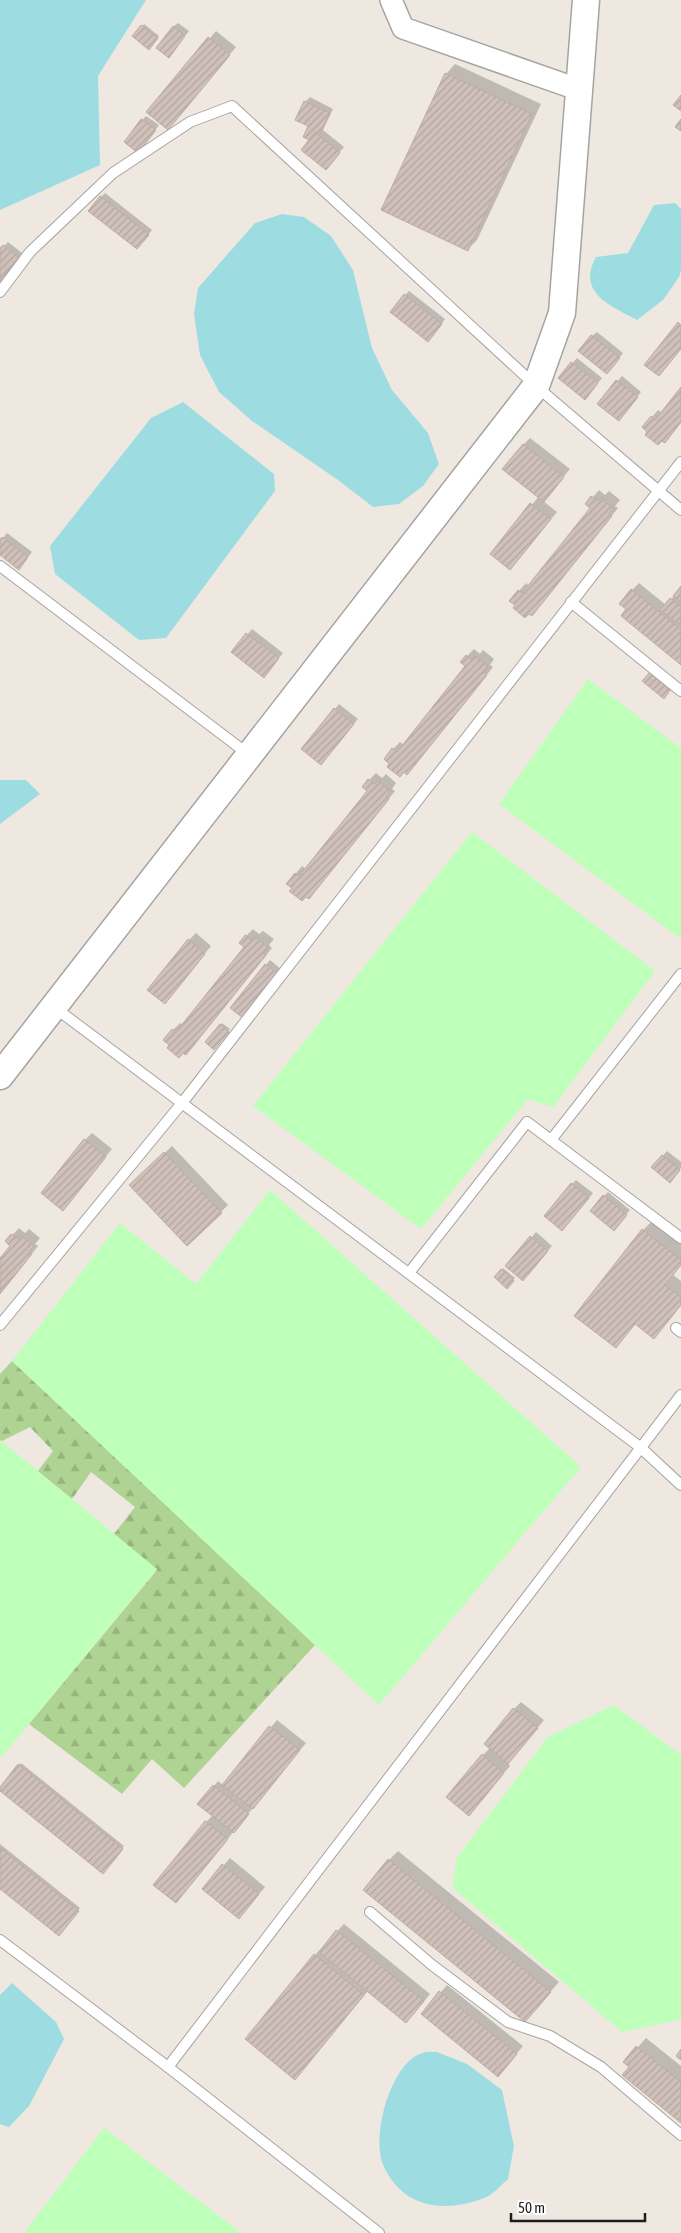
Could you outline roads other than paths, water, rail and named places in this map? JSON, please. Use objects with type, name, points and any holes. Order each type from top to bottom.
[{"type":"street","points":[[391,0],[403,28],[580,90]]},
{"type":"street","points":[[0,1076],[536,386],[562,313],[586,0]]},
{"type":"lane","points":[[0,292],[30,252],[113,173],[190,122],[232,106],[536,386],[681,510]]},
{"type":"lane","points":[[0,1325],[182,1103],[657,490],[681,462]]},
{"type":"lane","points":[[0,566],[249,755]]},
{"type":"lane","points":[[571,602],[681,691]]},
{"type":"lane","points":[[551,1140],[681,974]]},
{"type":"lane","points":[[54,1006],[640,1447],[681,1485]]},
{"type":"lane","points":[[409,1273],[527,1122],[681,1238]]},
{"type":"lane","points":[[168,2067],[681,1395]]},
{"type":"lane","points":[[370,1912],[432,1965],[508,2022],[550,2036],[600,2067],[681,2135]]},
{"type":"lane","points":[[0,1940],[168,2067],[379,2233]]},
{"type":"water","points":[[0,0],[146,0],[98,76],[100,165],[0,210]]},
{"type":"water","points":[[675,203],[681,209],[681,270],[679,277],[663,300],[637,320],[599,297],[593,289],[590,280],[591,269],[596,257],[628,253],[654,205]]},
{"type":"water","points":[[282,214],[304,217],[331,236],[353,270],[372,348],[392,390],[428,433],[439,464],[423,486],[399,504],[373,507],[338,480],[252,421],[219,392],[200,355],[194,314],[198,288],[255,223]]},
{"type":"water","points":[[183,402],[274,474],[275,491],[166,638],[139,640],[55,574],[50,546],[151,418]]},
{"type":"water","points":[[0,780],[26,780],[40,794],[0,824]]},
{"type":"water","points":[[12,1983],[56,2022],[64,2039],[29,2106],[9,2127],[0,2124],[0,1995]]},
{"type":"water","points":[[424,2052],[437,2052],[467,2064],[502,2090],[514,2146],[508,2179],[487,2197],[469,2203],[440,2206],[414,2199],[403,2192],[392,2181],[384,2167],[380,2154],[381,2121],[392,2086],[401,2071],[411,2060]]}]
